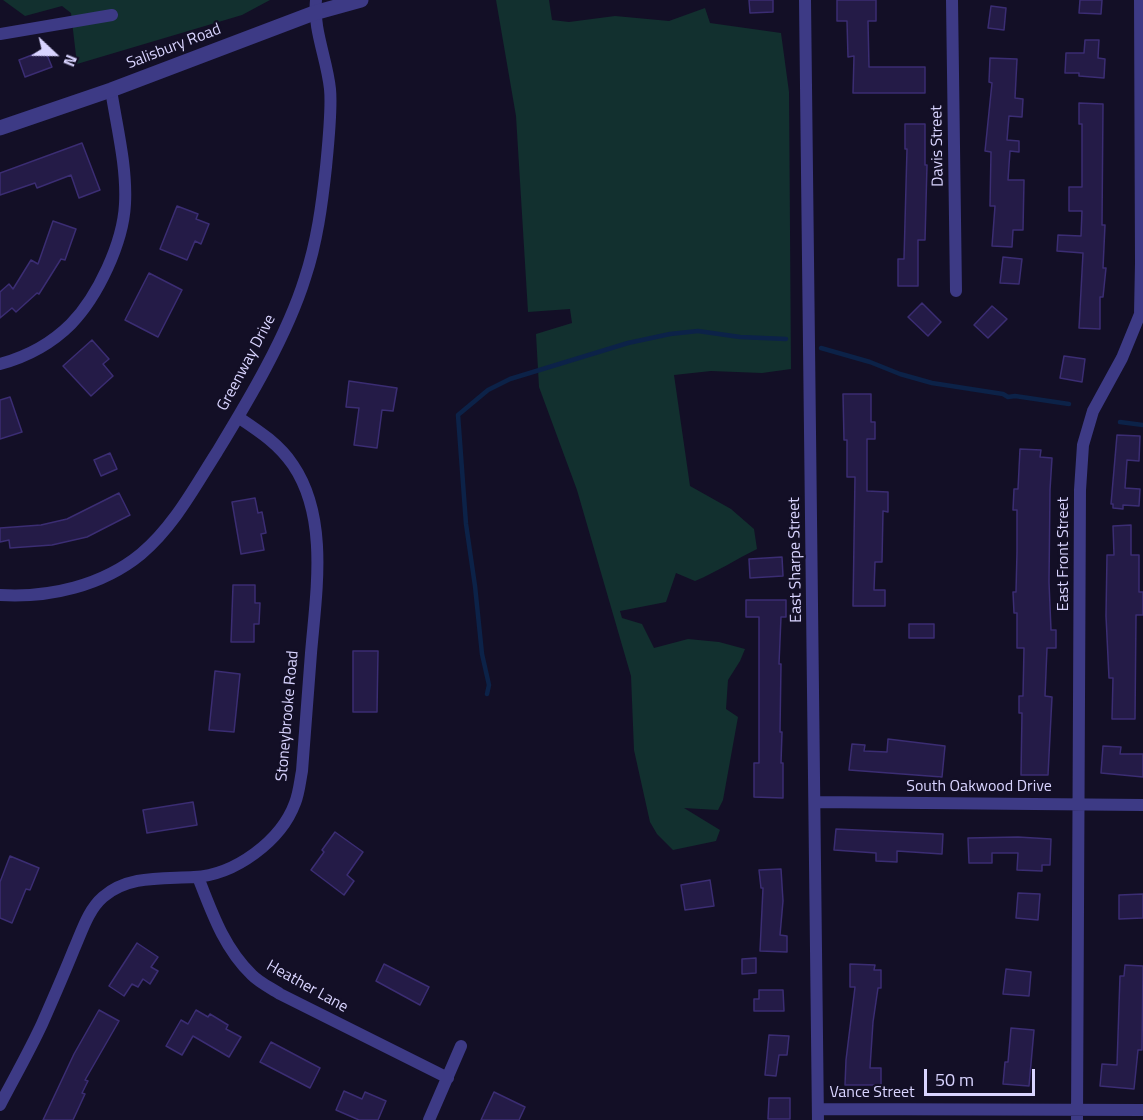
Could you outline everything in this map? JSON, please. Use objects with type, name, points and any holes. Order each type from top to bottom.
[{"type":"street","name":"Salisbury Road","points":[[0,128],[111,90],[315,7],[362,0]]},
{"type":"street","name":"East Sharpe Street","points":[[805,0],[818,1115]]},
{"type":"street","name":"Davis Street","points":[[952,0],[956,291]]},
{"type":"street","name":"East Front Street","points":[[1077,1114],[1080,490],[1083,445],[1093,411],[1122,358],[1140,314],[1140,0]]},
{"type":"street","name":"Greenway Drive","points":[[0,595],[38,596],[65,591],[104,577],[140,555],[170,526],[238,417],[290,318],[305,280],[317,234],[326,165],[330,90],[315,7]]},
{"type":"street","points":[[0,34],[112,15]]},
{"type":"street","points":[[0,364],[41,348],[71,324],[94,292],[111,257],[119,237],[125,205],[123,173],[111,90]]},
{"type":"street","name":"Stoneybrooke Road","points":[[0,1105],[41,1025],[82,930],[101,899],[127,882],[198,877],[229,868],[257,853],[280,831],[295,802],[302,771],[317,580],[315,535],[309,499],[293,465],[269,438],[238,417]]},
{"type":"street","name":"South Oakwood Drive","points":[[815,802],[1143,805]]},
{"type":"street","name":"Heather Lane","points":[[198,877],[218,928],[233,955],[254,977],[280,994],[448,1078]]},
{"type":"street","points":[[429,1120],[461,1046]]},
{"type":"street","name":"Vance Street","points":[[818,1115],[1077,1114],[1143,1110]]},
{"type":"green space","points":[[3,0],[270,0],[242,15],[77,64],[71,13],[62,6],[25,16]]},
{"type":"green space","points":[[496,0],[549,0],[552,20],[569,22],[615,16],[669,21],[705,8],[710,23],[781,33],[789,92],[791,369],[762,373],[711,371],[674,375],[690,486],[731,509],[754,529],[757,549],[695,581],[676,573],[666,602],[620,611],[622,618],[642,624],[654,648],[688,639],[719,642],[745,649],[728,680],[726,709],[738,717],[723,800],[718,810],[684,808],[720,830],[716,841],[673,850],[657,834],[650,822],[634,750],[631,676],[577,490],[539,387],[536,334],[572,323],[570,309],[528,312],[516,116]]},
{"type":"building","points":[[749,0],[773,0],[773,12],[750,13]]},
{"type":"building","points":[[837,0],[876,0],[876,21],[868,21],[869,67],[925,67],[925,93],[853,93],[854,56],[848,57],[847,21],[837,21]]},
{"type":"building","points":[[1080,0],[1102,0],[1101,14],[1079,13]]},
{"type":"building","points":[[991,6],[1006,8],[1004,30],[988,28]]},
{"type":"building","points":[[1085,40],[1099,40],[1098,58],[1105,59],[1104,78],[1065,73],[1066,53],[1084,53]]},
{"type":"building","points":[[45,50],[52,67],[25,77],[19,60]]},
{"type":"building","points":[[990,58],[1017,59],[1015,98],[1023,99],[1022,117],[1009,116],[1007,140],[1019,141],[1019,152],[1010,151],[1008,180],[1024,180],[1023,230],[1013,230],[1012,247],[992,246],[995,206],[990,206],[991,152],[985,151],[992,83],[989,82]]},
{"type":"building","points":[[1079,103],[1103,104],[1102,225],[1105,225],[1103,268],[1106,268],[1103,297],[1100,297],[1100,329],[1079,328],[1083,253],[1057,251],[1058,235],[1081,236],[1082,211],[1069,211],[1069,187],[1082,187],[1082,124],[1079,124]]},
{"type":"building","points":[[905,124],[925,124],[925,165],[927,165],[925,240],[918,240],[918,286],[898,286],[898,259],[904,259],[907,149],[905,149]]},
{"type":"building","points":[[82,143],[100,190],[79,198],[71,175],[37,188],[35,183],[0,195],[0,173]]},
{"type":"building","points":[[177,206],[198,214],[196,219],[209,224],[201,244],[195,241],[187,260],[160,249]]},
{"type":"building","points":[[53,221],[76,229],[65,260],[61,259],[39,294],[37,293],[16,312],[12,308],[0,318],[0,292],[9,284],[13,289],[31,260],[38,264]]},
{"type":"building","points":[[1003,257],[1022,259],[1019,284],[1000,283]]},
{"type":"building","points":[[149,273],[182,290],[158,337],[125,320]]},
{"type":"building","points":[[922,303],[941,322],[928,336],[908,317]]},
{"type":"building","points":[[992,306],[1007,319],[988,338],[974,325]]},
{"type":"building","points":[[92,340],[109,359],[103,364],[113,376],[91,396],[63,366]]},
{"type":"building","points":[[1064,356],[1085,359],[1082,382],[1060,378]]},
{"type":"building","points":[[349,381],[397,388],[393,411],[382,410],[377,448],[354,445],[359,408],[346,407]]},
{"type":"building","points":[[843,394],[871,394],[871,422],[875,422],[875,439],[867,439],[867,491],[888,492],[888,512],[883,511],[882,562],[875,562],[874,590],[885,590],[885,606],[853,606],[855,477],[847,477]]},
{"type":"building","points":[[10,397],[22,432],[0,439],[0,400]]},
{"type":"building","points":[[1117,435],[1140,436],[1139,461],[1127,460],[1125,488],[1140,489],[1139,506],[1123,505],[1123,509],[1113,508],[1111,504]]},
{"type":"building","points":[[1020,449],[1041,450],[1040,457],[1052,458],[1049,582],[1051,630],[1056,630],[1056,648],[1047,648],[1045,696],[1052,697],[1048,775],[1021,775],[1022,713],[1019,713],[1019,696],[1023,696],[1024,648],[1017,648],[1017,613],[1014,613],[1013,592],[1016,592],[1017,552],[1017,510],[1013,510],[1014,489],[1018,489]]},
{"type":"building","points":[[110,453],[117,469],[101,476],[94,460]]},
{"type":"building","points":[[119,493],[130,515],[87,537],[52,545],[10,548],[9,540],[0,542],[0,528],[41,525],[67,519]]},
{"type":"building","points":[[255,498],[258,513],[262,512],[266,533],[261,534],[264,550],[241,554],[232,502]]},
{"type":"building","points":[[1131,525],[1131,555],[1139,555],[1139,592],[1143,592],[1143,615],[1136,615],[1135,719],[1112,719],[1113,678],[1109,678],[1106,616],[1107,555],[1114,555],[1113,526]]},
{"type":"building","points":[[782,557],[783,576],[750,578],[749,559]]},
{"type":"building","points":[[233,585],[255,585],[255,603],[260,603],[259,624],[254,624],[254,642],[231,642]]},
{"type":"building","points":[[746,600],[786,600],[786,617],[781,617],[779,664],[781,664],[780,732],[782,732],[783,798],[754,797],[754,763],[759,763],[759,617],[746,617]]},
{"type":"building","points":[[909,624],[934,624],[934,638],[909,638]]},
{"type":"building","points":[[353,651],[378,651],[377,712],[353,712]]},
{"type":"building","points":[[215,671],[240,674],[234,732],[209,730]]},
{"type":"building","points":[[888,739],[945,746],[942,777],[849,770],[852,744],[865,745],[864,751],[887,752]]},
{"type":"building","points":[[1103,746],[1121,747],[1120,754],[1143,754],[1143,777],[1101,773]]},
{"type":"building","points":[[193,802],[197,825],[147,833],[143,810]]},
{"type":"building","points":[[836,829],[943,834],[942,854],[897,851],[897,862],[876,861],[876,853],[834,850]]},
{"type":"building","points":[[335,832],[363,852],[347,875],[354,881],[344,895],[311,870]]},
{"type":"building","points":[[968,838],[1051,839],[1050,865],[1042,865],[1042,871],[1017,870],[1018,853],[992,853],[992,863],[969,863]]},
{"type":"building","points":[[10,856],[39,868],[30,890],[26,889],[12,923],[0,918],[0,882]]},
{"type":"building","points":[[781,869],[783,901],[780,935],[787,936],[787,952],[760,951],[763,888],[761,888],[759,870]]},
{"type":"building","points":[[710,880],[714,906],[685,910],[681,885]]},
{"type":"building","points":[[1018,893],[1040,894],[1038,920],[1016,918]]},
{"type":"building","points":[[1143,894],[1143,918],[1119,919],[1119,895]]},
{"type":"building","points":[[137,943],[158,957],[151,967],[158,971],[150,984],[143,979],[138,987],[132,984],[124,996],[109,986]]},
{"type":"building","points":[[756,958],[756,973],[742,974],[742,959]]},
{"type":"building","points":[[384,964],[429,987],[420,1005],[376,981]]},
{"type":"building","points":[[850,964],[875,965],[874,970],[881,970],[881,988],[878,988],[873,1022],[870,1068],[881,1068],[881,1085],[845,1085],[855,987],[850,987]]},
{"type":"building","points":[[1125,965],[1143,966],[1142,1050],[1138,1050],[1134,1089],[1100,1086],[1102,1064],[1117,1065],[1120,976],[1124,976]]},
{"type":"building","points":[[1006,969],[1031,972],[1029,996],[1003,994]]},
{"type":"building","points":[[759,990],[783,990],[784,1011],[754,1011],[754,999],[759,999]]},
{"type":"building","points":[[99,1010],[119,1021],[85,1080],[88,1081],[82,1093],[85,1094],[73,1120],[43,1120],[74,1054]]},
{"type":"building","points":[[196,1010],[208,1017],[210,1014],[228,1025],[226,1029],[241,1037],[229,1057],[193,1036],[182,1055],[166,1046],[181,1020],[188,1024]]},
{"type":"building","points":[[1011,1028],[1034,1030],[1029,1086],[1003,1084],[1005,1062],[1008,1062]]},
{"type":"building","points":[[769,1035],[789,1036],[787,1055],[779,1055],[776,1076],[765,1075]]},
{"type":"building","points":[[271,1042],[320,1068],[310,1088],[260,1062]]},
{"type":"building","points":[[344,1091],[362,1099],[365,1092],[386,1101],[378,1120],[359,1120],[336,1110]]},
{"type":"building","points":[[494,1092],[525,1107],[519,1120],[481,1120]]},
{"type":"building","points":[[769,1098],[790,1098],[790,1119],[768,1119]]},
{"type":"waterway","points":[[487,694],[489,685],[482,654],[466,524],[458,415],[488,390],[510,379],[628,343],[698,331],[740,337],[786,339]]},
{"type":"waterway","points":[[821,348],[932,383],[1003,394],[1008,397],[1069,404]]},
{"type":"waterway","points":[[1120,422],[1143,425]]}]
